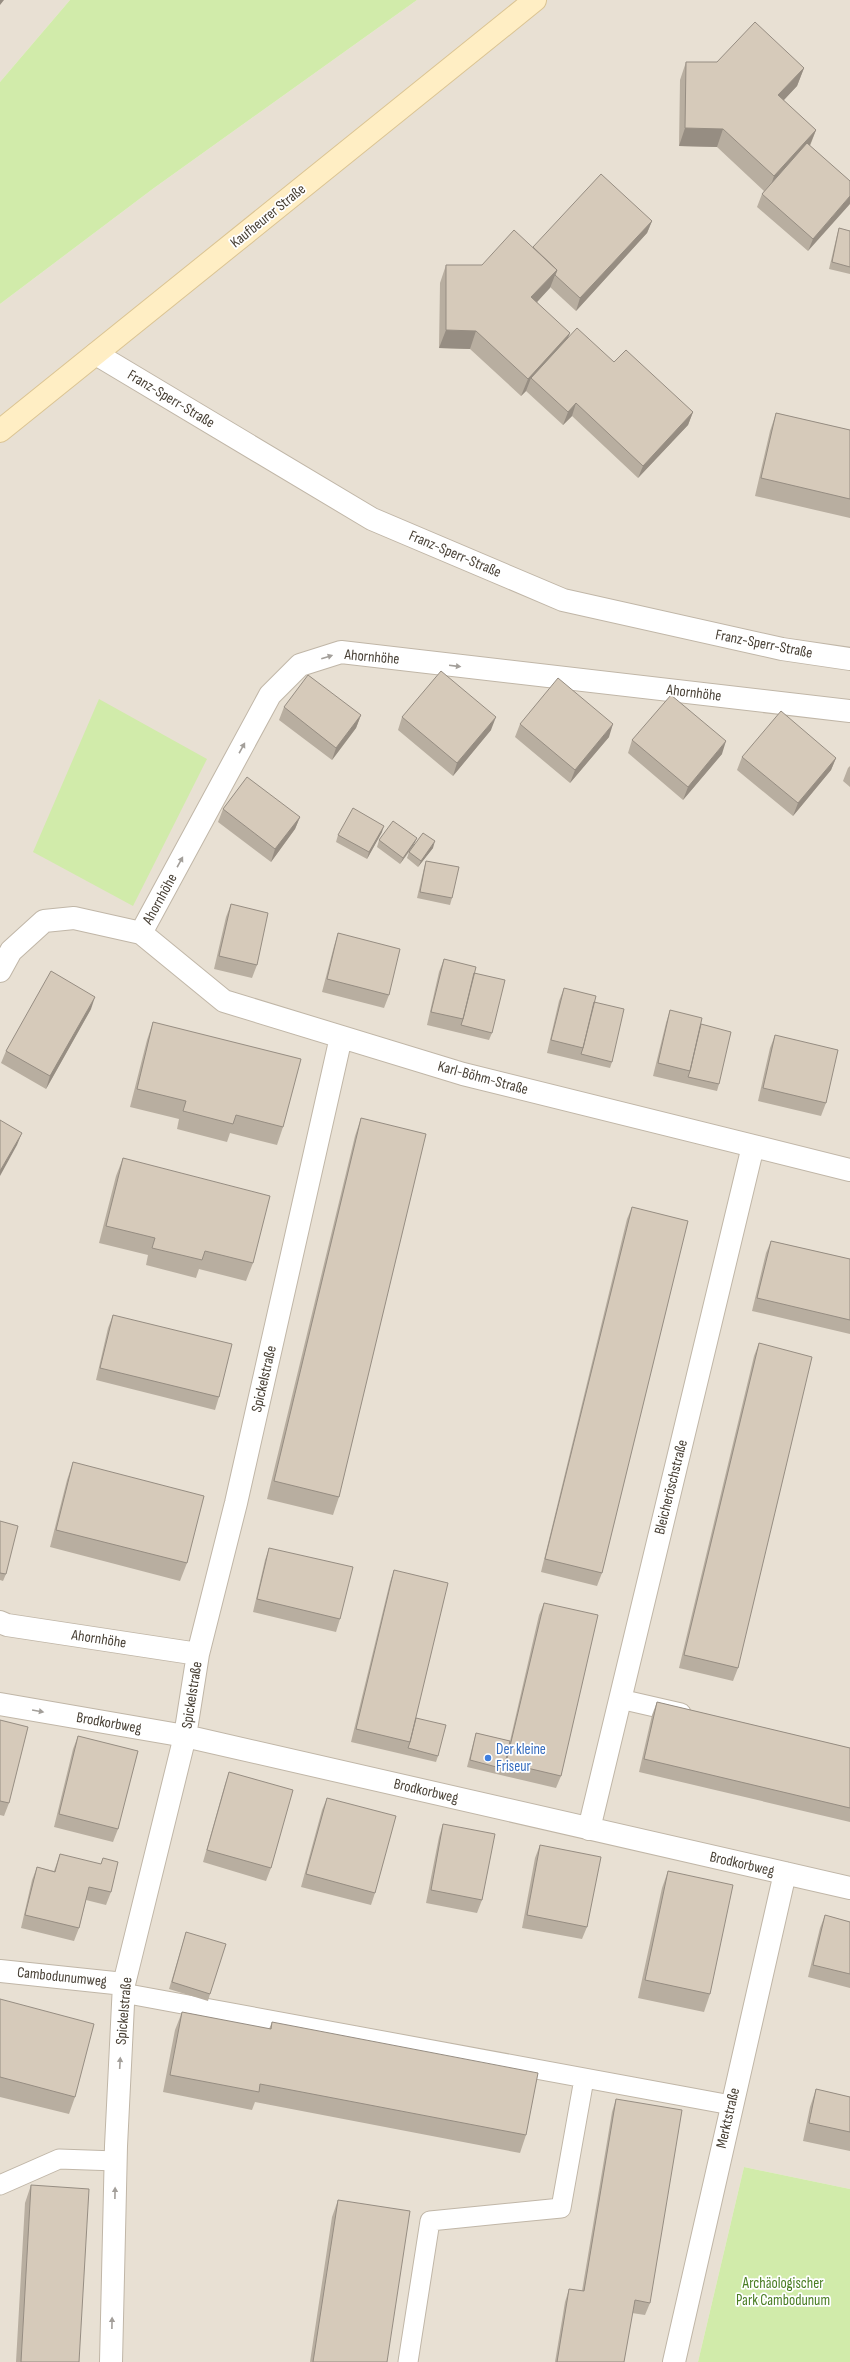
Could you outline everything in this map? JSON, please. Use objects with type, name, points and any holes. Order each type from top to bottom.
[{"type":"street","name":"Kaufbeurer Straße","points":[[0,431],[535,0]]},
{"type":"street","name":"Franz-Sperr-Straße","points":[[96,354],[372,519],[563,600],[782,649],[850,659]]},
{"type":"street","name":"Ahornhöhe","points":[[0,971],[11,951],[44,921],[74,918],[141,933],[270,695],[300,665],[340,652],[850,711]]},
{"type":"street","name":"Karl-Böhm-Straße","points":[[141,933],[224,1001],[463,1074],[850,1170]]},
{"type":"street","name":"Spickelstraße","points":[[112,2362],[116,2161],[124,1988],[185,1736],[198,1654],[236,1504],[341,1037]]},
{"type":"street","name":"Bleicheröschstraße","points":[[589,1829],[753,1146]]},
{"type":"street","name":"Ahornhöhe","points":[[0,1622],[7,1625],[198,1654]]},
{"type":"street","name":"Brodkorbweg","points":[[0,1704],[185,1736],[850,1888]]},
{"type":"street","name":"Merktstraße","points":[[674,2362],[784,1874]]},
{"type":"street","name":"Cambodunumweg","points":[[0,1971],[124,1988]]},
{"type":"lane","points":[[620,1699],[696,1717]]},
{"type":"lane","points":[[124,1988],[584,2079],[731,2104]]},
{"type":"lane","points":[[408,2362],[430,2221],[561,2208],[584,2079]]},
{"type":"lane","points":[[0,2185],[59,2159],[116,2161]]},
{"type":"shaded area","points":[[0,0],[70,0],[0,82]]},
{"type":"shaded area","points":[[417,0],[850,0],[850,2189],[744,2167],[698,2362],[0,2362],[0,304],[154,188]]},
{"type":"green space","points":[[70,0],[417,0],[154,188],[0,304],[0,82]]},
{"type":"green space","points":[[99,699],[207,759],[133,906],[33,852]]},
{"type":"green space","name":"Archäologischer Park Cambodunum","points":[[744,2167],[850,2189],[850,2362],[698,2362]]},
{"type":"building","points":[[755,22],[804,68],[778,95],[816,130],[774,176],[723,129],[685,128],[686,62],[717,62]]},
{"type":"building","points":[[807,143],[850,181],[850,196],[813,239],[762,194]]},
{"type":"building","points":[[601,174],[652,221],[580,298],[555,275],[557,270],[533,247]]},
{"type":"building","points":[[839,228],[850,231],[850,267],[832,262]]},
{"type":"building","points":[[514,230],[557,270],[531,297],[570,333],[528,379],[476,331],[446,330],[446,265],[482,265]]},
{"type":"building","points":[[577,328],[614,362],[626,350],[693,412],[643,466],[576,403],[568,412],[531,378]]},
{"type":"building","points":[[776,413],[850,430],[850,499],[761,478]]},
{"type":"building","points":[[441,671],[496,717],[457,763],[402,717]]},
{"type":"building","points":[[308,675],[361,715],[336,748],[284,707]]},
{"type":"building","points":[[558,678],[613,724],[575,770],[520,724]]},
{"type":"building","points":[[671,695],[726,741],[688,787],[632,740]]},
{"type":"building","points":[[781,711],[836,758],[798,803],[742,757]]},
{"type":"building","points":[[247,777],[300,817],[275,849],[223,809]]},
{"type":"building","points":[[353,808],[384,826],[369,852],[338,835]]},
{"type":"building","points":[[393,821],[417,838],[403,858],[379,840]]},
{"type":"building","points":[[423,833],[435,841],[421,861],[409,852]]},
{"type":"building","points":[[426,861],[459,867],[452,898],[420,892]]},
{"type":"building","points":[[231,904],[268,913],[257,965],[219,956]]},
{"type":"building","points":[[338,933],[400,949],[389,995],[327,979]]},
{"type":"building","points":[[444,959],[476,967],[463,1019],[431,1012]]},
{"type":"building","points":[[51,971],[95,997],[50,1076],[6,1051]]},
{"type":"building","points":[[474,973],[505,980],[492,1033],[461,1025]]},
{"type":"building","points":[[564,988],[596,996],[583,1048],[551,1040]]},
{"type":"building","points":[[594,1002],[624,1009],[612,1062],[581,1054]]},
{"type":"building","points":[[670,1010],[702,1018],[690,1071],[658,1063]]},
{"type":"building","points":[[153,1022],[301,1059],[283,1127],[236,1115],[233,1124],[183,1111],[186,1101],[137,1089]]},
{"type":"building","points":[[701,1024],[731,1032],[719,1084],[688,1077]]},
{"type":"building","points":[[775,1035],[838,1050],[826,1103],[763,1088]]},
{"type":"building","points":[[361,1118],[426,1134],[339,1497],[274,1481]]},
{"type":"building","points":[[0,1120],[22,1133],[0,1171]]},
{"type":"building","points":[[123,1158],[270,1196],[253,1263],[205,1251],[202,1260],[152,1248],[155,1238],[106,1226]]},
{"type":"building","points":[[632,1207],[688,1221],[602,1573],[545,1559]]},
{"type":"building","points":[[771,1241],[850,1259],[850,1320],[757,1298]]},
{"type":"building","points":[[113,1315],[232,1344],[219,1397],[100,1368]]},
{"type":"building","points":[[759,1343],[812,1357],[738,1668],[684,1655]]},
{"type":"building","points":[[73,1462],[204,1496],[187,1563],[56,1530]]},
{"type":"building","points":[[0,1521],[18,1526],[6,1574],[0,1573]]},
{"type":"building","points":[[269,1548],[353,1567],[340,1619],[257,1599]]},
{"type":"building","points":[[394,1570],[448,1583],[410,1742],[356,1729]]},
{"type":"building","points":[[544,1603],[598,1615],[561,1776],[506,1763]]},
{"type":"building","points":[[657,1702],[850,1748],[850,1808],[644,1759]]},
{"type":"building","points":[[416,1718],[446,1725],[438,1756],[408,1748]]},
{"type":"building","points":[[0,1720],[28,1727],[9,1803],[0,1801]]},
{"type":"building","name":"Der kleine Friseur","points":[[476,1733],[510,1741],[504,1769],[470,1760]]},
{"type":"building","points":[[78,1736],[138,1751],[118,1829],[59,1814]]},
{"type":"building","points":[[229,1772],[293,1790],[271,1868],[207,1850]]},
{"type":"building","points":[[327,1798],[396,1816],[375,1893],[306,1874]]},
{"type":"building","points":[[443,1824],[495,1834],[482,1900],[431,1890]]},
{"type":"building","points":[[540,1845],[601,1857],[587,1927],[527,1915]]},
{"type":"building","points":[[60,1854],[101,1864],[103,1858],[118,1862],[111,1892],[89,1887],[79,1928],[25,1915],[37,1867],[55,1872]]},
{"type":"building","points":[[668,1871],[733,1885],[710,1994],[645,1980]]},
{"type":"building","points":[[825,1915],[850,1922],[850,1974],[813,1965]]},
{"type":"building","points":[[186,1932],[226,1944],[210,1994],[172,1982]]},
{"type":"building","points":[[0,1999],[94,2024],[75,2097],[0,2077]]},
{"type":"building","points":[[182,2012],[271,2029],[272,2022],[538,2073],[526,2135],[260,2084],[259,2092],[170,2075]]},
{"type":"building","points":[[816,2089],[850,2097],[850,2132],[809,2123]]},
{"type":"building","points":[[616,2099],[682,2110],[650,2303],[635,2300],[624,2362],[557,2362],[569,2289],[584,2291]]},
{"type":"building","points":[[31,2185],[89,2189],[79,2362],[21,2362]]},
{"type":"building","points":[[338,2200],[410,2211],[387,2362],[313,2362]]},
{"type":"place","name":"Der kleine Friseur","points":[[488,1758]]}]
